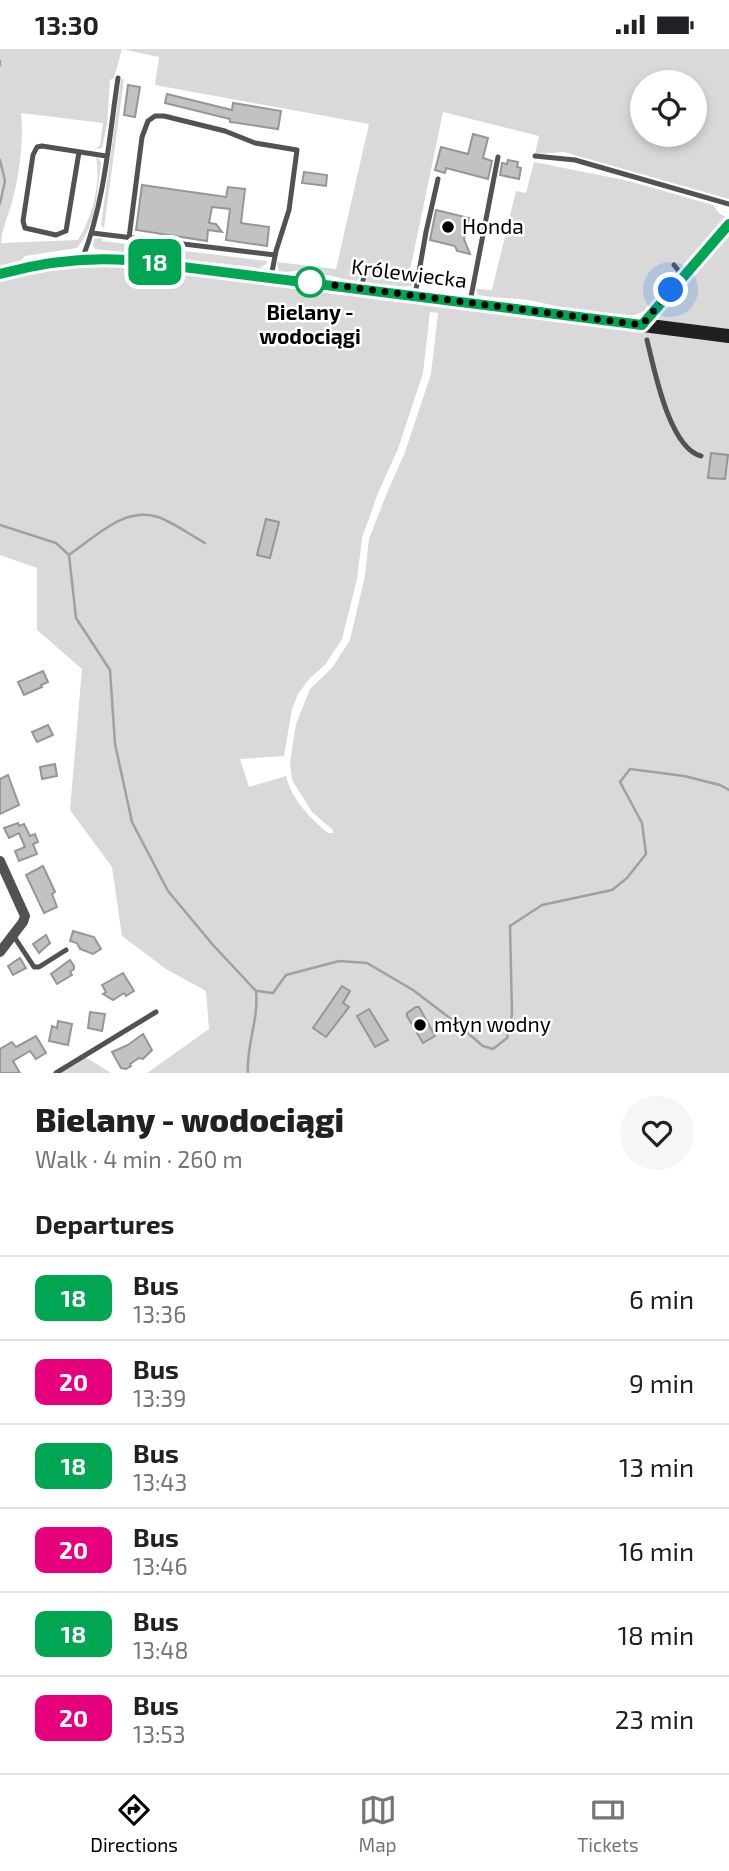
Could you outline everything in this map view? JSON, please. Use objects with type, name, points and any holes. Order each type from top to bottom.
[{"type":"main road","name":"Królewiecka","points":[[0,274],[33,266],[82,260],[141,261],[729,336]]},
{"type":"street","points":[[642,325],[729,224]]},
{"type":"street","points":[[0,861],[24,912],[23,922],[0,952]]},
{"type":"lane","points":[[82,260],[92,233],[118,78]]},
{"type":"lane","points":[[129,238],[144,129],[151,118],[164,116],[225,131],[255,143],[297,150],[289,210],[271,277]]},
{"type":"lane","points":[[79,152],[66,231],[56,235],[26,228],[23,221],[35,149],[42,146],[106,156]]},
{"type":"lane","points":[[535,156],[575,160],[619,176],[729,204]]},
{"type":"lane","points":[[470,303],[498,157]]},
{"type":"lane","points":[[415,295],[438,179]]},
{"type":"lane","points":[[92,233],[275,255]]},
{"type":"lane","points":[[674,265],[683,276]]},
{"type":"lane","points":[[362,289],[365,274]]},
{"type":"lane","points":[[647,340],[660,392],[680,439],[686,448],[701,456]]},
{"type":"lane","points":[[13,935],[34,967],[39,967],[66,950]]},
{"type":"lane","points":[[56,1073],[156,1012]]},
{"type":"shaded area","points":[[0,49],[122,49],[114,78],[110,80],[107,124],[102,148],[96,149],[100,145],[103,123],[21,113],[22,136],[18,172],[1,243],[78,240],[88,221],[94,199],[96,156],[101,162],[97,196],[84,239],[77,248],[25,256],[18,264],[0,268]]},
{"type":"shaded area","points":[[122,49],[729,49],[729,199],[564,152],[535,154],[539,136],[443,112],[408,280],[412,281],[412,286],[368,283],[362,274],[356,282],[309,272],[283,273],[279,271],[277,262],[336,269],[369,124],[155,85],[159,57]]},
{"type":"shaded area","points":[[121,79],[124,79],[104,228],[101,225]]},
{"type":"shaded area","points":[[534,162],[629,181],[713,205],[719,213],[728,218],[682,270],[675,263],[678,274],[656,301],[640,313],[615,317],[527,300],[478,295],[476,289],[492,290],[516,191],[526,193]]},
{"type":"shaded area","points":[[729,230],[729,331],[660,322],[656,314]]},
{"type":"shaded area","points":[[102,238],[102,241],[267,261],[260,267],[268,269],[95,249],[94,239]]},
{"type":"shaded area","points":[[134,264],[729,340],[729,1073],[147,1073],[209,1029],[206,991],[166,969],[122,936],[112,867],[70,810],[82,669],[37,630],[37,568],[0,555],[0,280],[44,269]],"holes":[[[430,312],[438,313],[431,374],[405,452],[369,539],[365,576],[350,640],[332,668],[310,689],[296,724],[290,762],[292,780],[312,812],[333,830],[333,833],[328,833],[302,808],[286,776],[249,787],[240,759],[284,756],[292,709],[298,694],[310,678],[325,665],[342,639],[357,579],[362,538],[398,449],[423,373]]]},
{"type":"shaded area","points":[[84,1056],[111,1073],[56,1073]]},
{"type":"building","points":[[128,85],[140,87],[135,117],[124,115]]},
{"type":"building","points":[[167,94],[232,110],[233,103],[281,111],[278,129],[230,122],[230,119],[165,103]]},
{"type":"building","name":"Honda","points":[[473,134],[488,138],[483,158],[492,161],[488,179],[446,168],[445,173],[435,170],[441,147],[468,154]]},
{"type":"building","points":[[508,160],[518,162],[517,167],[521,168],[519,179],[500,175],[502,163],[507,164]]},
{"type":"building","points":[[304,172],[327,175],[326,186],[302,183]]},
{"type":"building","points":[[142,185],[226,197],[228,187],[245,189],[241,223],[269,227],[267,246],[226,240],[230,209],[212,207],[209,223],[216,224],[222,232],[208,230],[207,241],[136,230]]},
{"type":"building","name":"Honda","points":[[436,210],[469,218],[464,239],[470,254],[457,251],[455,246],[430,240]]},
{"type":"building","points":[[711,453],[728,455],[725,479],[708,478]]},
{"type":"building","points":[[266,519],[279,522],[270,558],[257,555]]},
{"type":"building","points":[[43,671],[48,682],[24,695],[18,682]]},
{"type":"building","points":[[48,725],[53,735],[37,742],[32,732]]},
{"type":"building","points":[[55,764],[57,776],[42,779],[40,767]]},
{"type":"building","points":[[8,775],[19,805],[0,814],[0,779]]},
{"type":"building","points":[[18,823],[19,826],[24,824],[30,836],[35,834],[38,842],[33,844],[37,854],[19,861],[15,851],[25,847],[19,833],[9,838],[4,828]]},
{"type":"building","points":[[43,866],[55,892],[52,894],[57,907],[44,913],[26,875]]},
{"type":"building","points":[[73,931],[94,937],[101,949],[93,954],[80,949],[77,943],[70,941]]},
{"type":"building","points":[[46,935],[50,943],[39,953],[33,944]]},
{"type":"building","points":[[20,958],[26,968],[13,975],[8,966]]},
{"type":"building","points":[[70,960],[74,966],[70,972],[72,975],[57,984],[51,974]]},
{"type":"building","points":[[123,973],[134,991],[126,996],[124,993],[113,1000],[103,994],[106,992],[102,985]]},
{"type":"building","points":[[342,986],[350,991],[343,1003],[349,1007],[326,1037],[313,1028]]},
{"type":"building","name":"młyn wodny","points":[[419,1007],[435,1036],[423,1043],[407,1016],[407,1013]]},
{"type":"building","points":[[369,1009],[388,1040],[375,1047],[357,1016]]},
{"type":"building","points":[[90,1012],[105,1014],[102,1031],[88,1028]]},
{"type":"building","points":[[58,1021],[72,1024],[68,1045],[49,1041],[52,1026],[57,1028]]},
{"type":"building","points":[[143,1034],[152,1050],[126,1069],[121,1068],[112,1052]]},
{"type":"building","points":[[36,1036],[46,1053],[36,1059],[30,1051],[13,1061],[20,1073],[0,1073],[0,1049],[12,1042],[16,1047]]},
{"type":"waterway","points":[[0,160],[5,181],[0,204]]},
{"type":"waterway","points":[[70,554],[104,529],[128,517],[140,515],[167,521],[205,543]]},
{"type":"waterway","points":[[0,525],[56,543],[69,555],[76,618],[110,670],[115,744],[132,822],[168,891],[256,991]]},
{"type":"waterway","points":[[462,1028],[483,1046],[493,1049],[507,1038],[512,1014],[510,926],[542,905],[612,890],[627,878],[646,854],[642,823],[620,782],[630,769],[684,776],[720,785],[729,790]]},
{"type":"waterway","points":[[257,991],[273,993],[286,975],[339,961],[367,963],[413,990],[455,1022]]},
{"type":"waterway","points":[[248,1073],[256,991]]},
{"type":"bus line","name":"18","points":[[0,274],[56,262],[128,260],[642,325],[729,224]]},
{"type":"place","name":"Honda","points":[[448,227]]},
{"type":"place","name":"Bielany - wodociągi","points":[[310,282]]},
{"type":"place","name":"młyn wodny","points":[[420,1025]]},
{"type":"route","points":[[310,282],[642,325],[671,290]]}]
